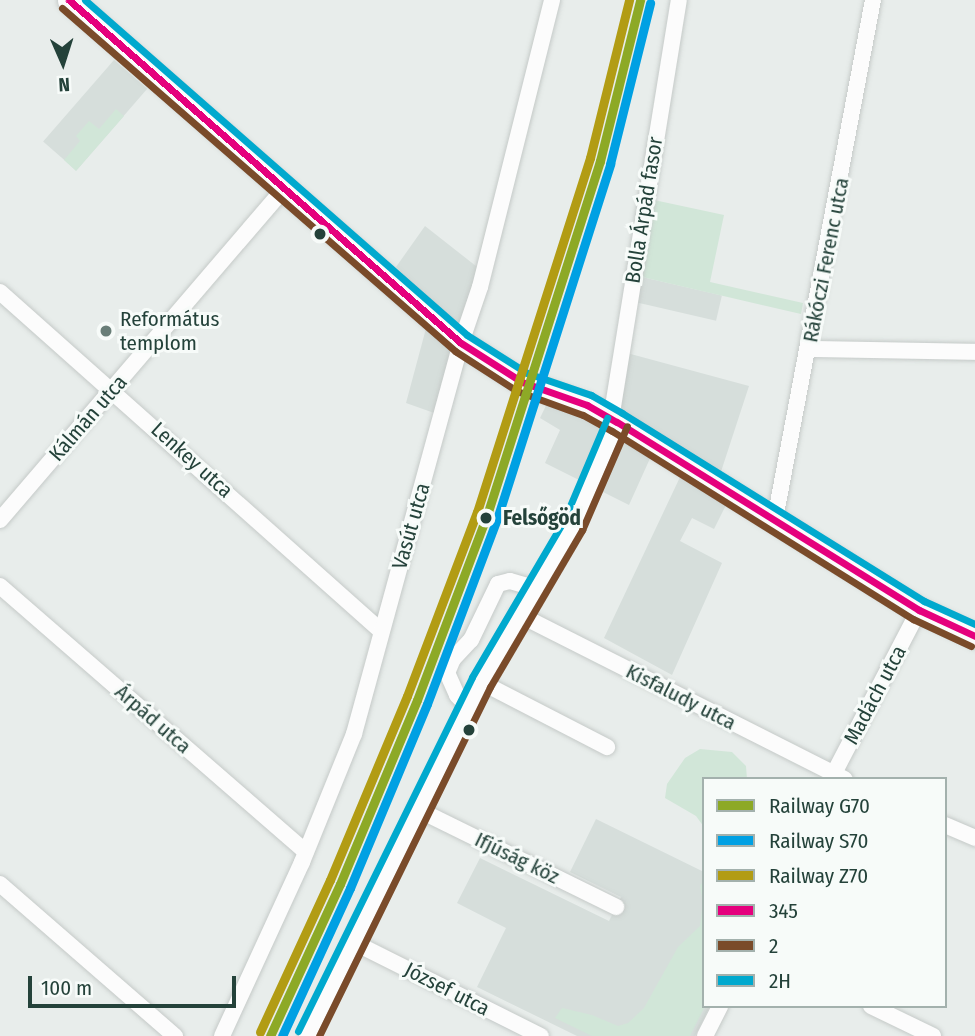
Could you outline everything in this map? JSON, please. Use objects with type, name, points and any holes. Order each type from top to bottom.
[{"type":"street","points":[[69,0],[461,343],[530,385],[587,405],[614,420],[919,610],[975,636]]},
{"type":"street","name":"Vasút utca","points":[[222,1036],[306,852],[354,734],[461,343],[480,287],[552,0]]},
{"type":"street","name":"Bolla Árpád fasor","points":[[307,1036],[481,681],[518,614],[573,525],[614,420],[679,0]]},
{"type":"street","name":"Rákóczi Ferenc utca","points":[[775,519],[873,0]]},
{"type":"street","name":"Kálmán utca","points":[[0,520],[285,188]]},
{"type":"street","name":"Lenkey utca","points":[[0,292],[113,389],[381,631]]},
{"type":"street","points":[[809,349],[975,352]]},
{"type":"street","points":[[468,707],[457,695],[447,673],[453,659],[471,640],[498,583],[510,581],[534,588]]},
{"type":"street","name":"Árpád utca","points":[[0,586],[306,852]]},
{"type":"street","name":"Madách utca","points":[[836,777],[919,610]]},
{"type":"street","name":"Kisfaludy utca","points":[[518,614],[836,777]]},
{"type":"street","points":[[481,681],[607,747]]},
{"type":"street","name":"Ifjúság köz","points":[[417,809],[616,908]]},
{"type":"street","points":[[947,826],[975,838]]},
{"type":"street","points":[[0,884],[176,1036]]},
{"type":"street","name":"József utca","points":[[353,942],[541,1036]]},
{"type":"street","points":[[705,1036],[719,1008]]},
{"type":"street","points":[[875,1008],[933,1036]]},
{"type":"shaded area","points":[[114,60],[147,89],[76,170],[43,142]]},
{"type":"shaded area","points":[[425,226],[481,270],[437,414],[406,403],[432,306],[396,267]]},
{"type":"shaded area","points":[[642,277],[722,295],[716,321],[636,302]]},
{"type":"shaded area","points":[[627,353],[749,386],[714,493],[652,454],[629,505],[545,463],[560,430],[540,418],[555,387],[616,414]]},
{"type":"shaded area","points":[[681,475],[727,503],[714,529],[692,518],[680,541],[722,563],[672,675],[604,638]]},
{"type":"shaded area","points":[[596,819],[702,871],[702,1008],[709,1008],[695,1036],[577,1036],[477,987],[506,928],[457,903],[480,858],[609,921],[621,897],[570,872]]},
{"type":"green space","points":[[116,109],[124,116],[76,171],[64,160],[80,141],[76,136],[89,121],[99,129]]},
{"type":"green space","points":[[654,200],[724,215],[710,282],[803,303],[801,314],[642,277]]},
{"type":"green space","points":[[700,749],[732,752],[746,766],[747,777],[702,777],[702,824],[696,816],[665,798],[667,784],[685,758]]},
{"type":"green space","points":[[702,910],[704,1008],[690,1036],[592,1036],[555,1018],[562,1008],[592,1015],[618,1026],[628,1023],[644,1008],[678,947],[700,926]]},
{"type":"rail line","name":"Z70","points":[[260,1032],[330,880],[407,696],[477,512],[590,158],[629,0]]},
{"type":"rail line","name":"G70","points":[[270,1036],[340,884],[417,700],[487,515],[600,161],[640,0]]},
{"type":"rail line","name":"S70","points":[[282,1036],[350,888],[427,704],[497,519],[610,164],[650,3]]},
{"type":"transit line","name":"345","points":[[69,0],[461,343],[522,382],[587,405],[617,422],[919,610],[975,636]]},
{"type":"transit line","name":"2H","points":[[85,0],[467,335],[527,373],[591,395],[924,601],[975,624]]},
{"type":"transit line","name":"2","points":[[62,8],[455,351],[517,391],[583,415],[612,431],[913,619],[971,646]]},
{"type":"transit line","name":"2H","points":[[298,1031],[472,677],[564,520],[607,418]]},
{"type":"transit line","name":"2","points":[[319,1036],[490,687],[582,530],[627,426]]},
{"type":"place","name":"Református templom","points":[[106,331]]},
{"type":"place","name":"Felsőgöd","points":[[486,518]]}]
